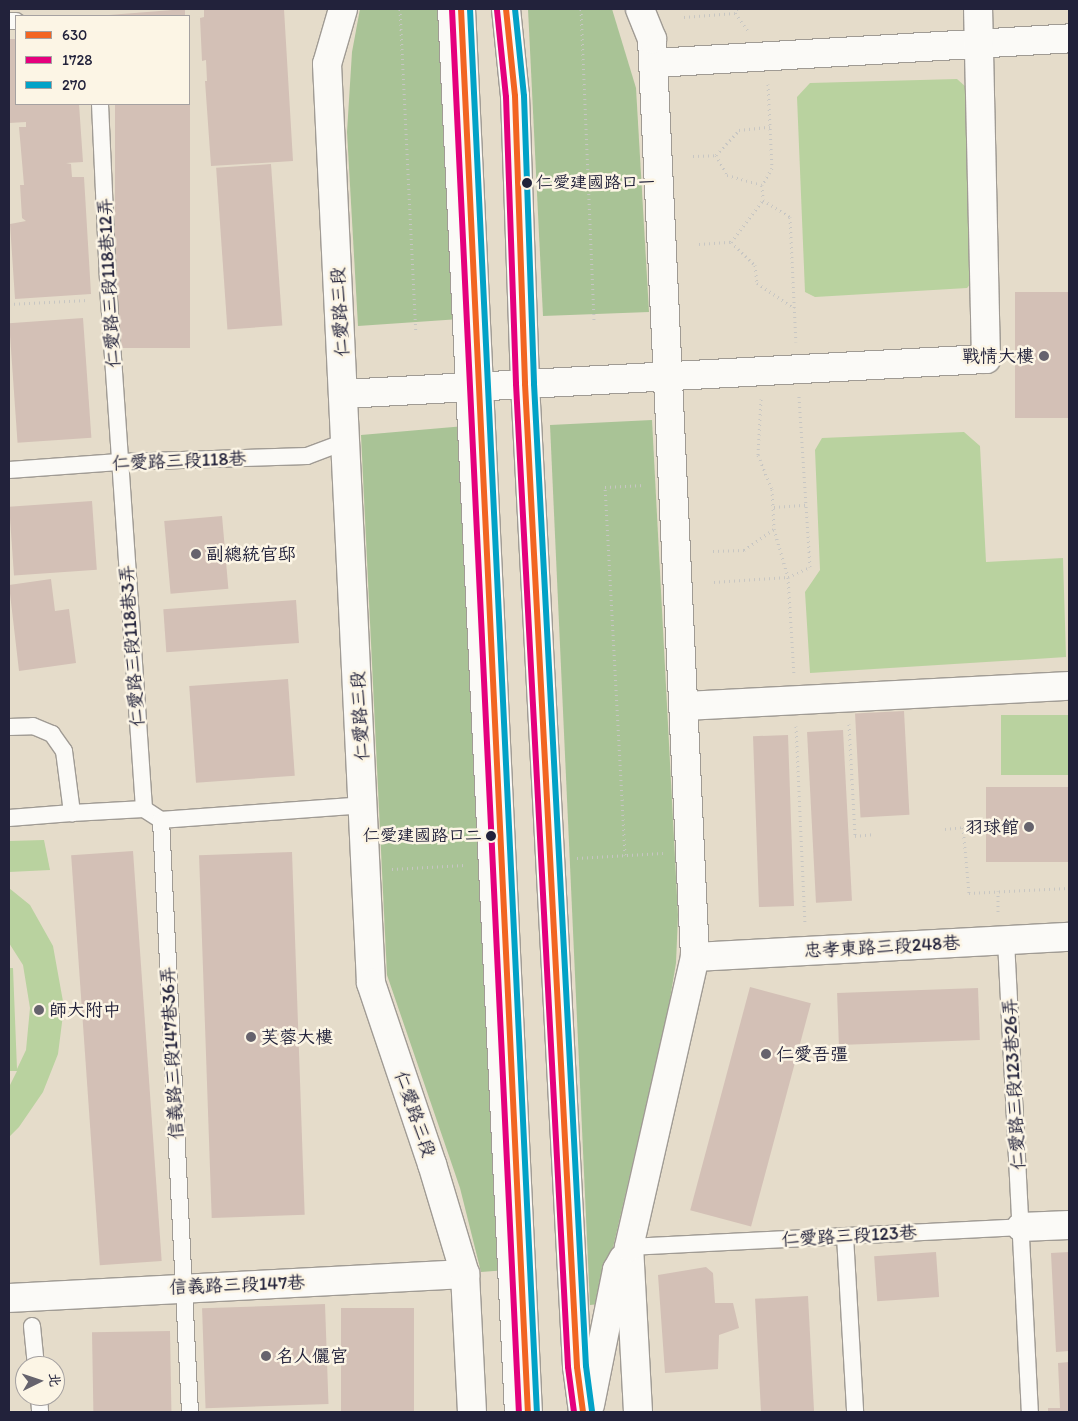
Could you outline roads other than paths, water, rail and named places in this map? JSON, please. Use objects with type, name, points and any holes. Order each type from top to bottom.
[{"type":"main road","points":[[324,9],[327,64]]},
{"type":"main road","name":"仁愛路三段","points":[[343,9],[327,64],[343,394],[347,441],[371,983],[432,1164],[465,1274],[472,1412]]},
{"type":"main road","points":[[461,9],[471,386],[528,1412]]},
{"type":"main road","points":[[506,9],[515,96],[526,384],[577,1367],[583,1412]]},
{"type":"main road","points":[[640,9],[653,51]]},
{"type":"main road","points":[[588,1412],[618,1270],[629,1247],[696,958],[651,9]]},
{"type":"main road","points":[[343,394],[471,386],[667,378],[759,371],[986,359],[978,9]]},
{"type":"main road","points":[[653,51],[767,56],[1069,38]]},
{"type":"main road","points":[[685,706],[847,696],[1069,686]]},
{"type":"main road","name":"忠孝東路三段248巷","points":[[696,958],[1002,932],[1069,937]]},
{"type":"main road","name":"仁愛路三段123巷","points":[[1021,1227],[1069,1225]]},
{"type":"main road","points":[[629,1247],[638,1412]]},
{"type":"main road","name":"信義路三段147巷","points":[[9,1298],[184,1287],[465,1274]]},
{"type":"lane","points":[[446,9],[471,386],[513,1412]]},
{"type":"lane","name":"仁愛路三段118巷12弄","points":[[100,105],[119,462]]},
{"type":"lane","name":"仁愛路三段118巷","points":[[9,470],[119,462],[308,456],[347,441]]},
{"type":"lane","name":"仁愛路三段118巷3弄","points":[[119,462],[144,809]]},
{"type":"lane","points":[[9,727],[40,729],[52,734],[64,751],[72,813]]},
{"type":"lane","points":[[9,818],[144,809],[161,820],[364,805]]},
{"type":"lane","name":"信義路三段147巷36弄","points":[[161,820],[190,1412]]},
{"type":"lane","name":"仁愛路三段123巷26弄","points":[[1002,932],[1021,1227],[1030,1412]]},
{"type":"lane","name":"仁愛路三段123巷","points":[[629,1247],[1021,1227]]},
{"type":"lane","points":[[845,1236],[854,1412]]},
{"type":"lane","points":[[32,1326],[35,1356]]},
{"type":"place","name":"仁愛建國路口一","points":[[527,183]]},
{"type":"place","name":"戰情大樓","points":[[1044,356]]},
{"type":"place","name":"副總統官邸","points":[[196,554]]},
{"type":"place","name":"羽球館","points":[[1029,827]]},
{"type":"place","name":"仁愛建國路口二","points":[[491,836]]},
{"type":"place","name":"師大附中","points":[[39,1010]]},
{"type":"place","name":"芙蓉大樓","points":[[251,1037]]},
{"type":"place","name":"仁愛吾彊","points":[[766,1054]]},
{"type":"place","name":"名人儷宮","points":[[266,1356]]}]
